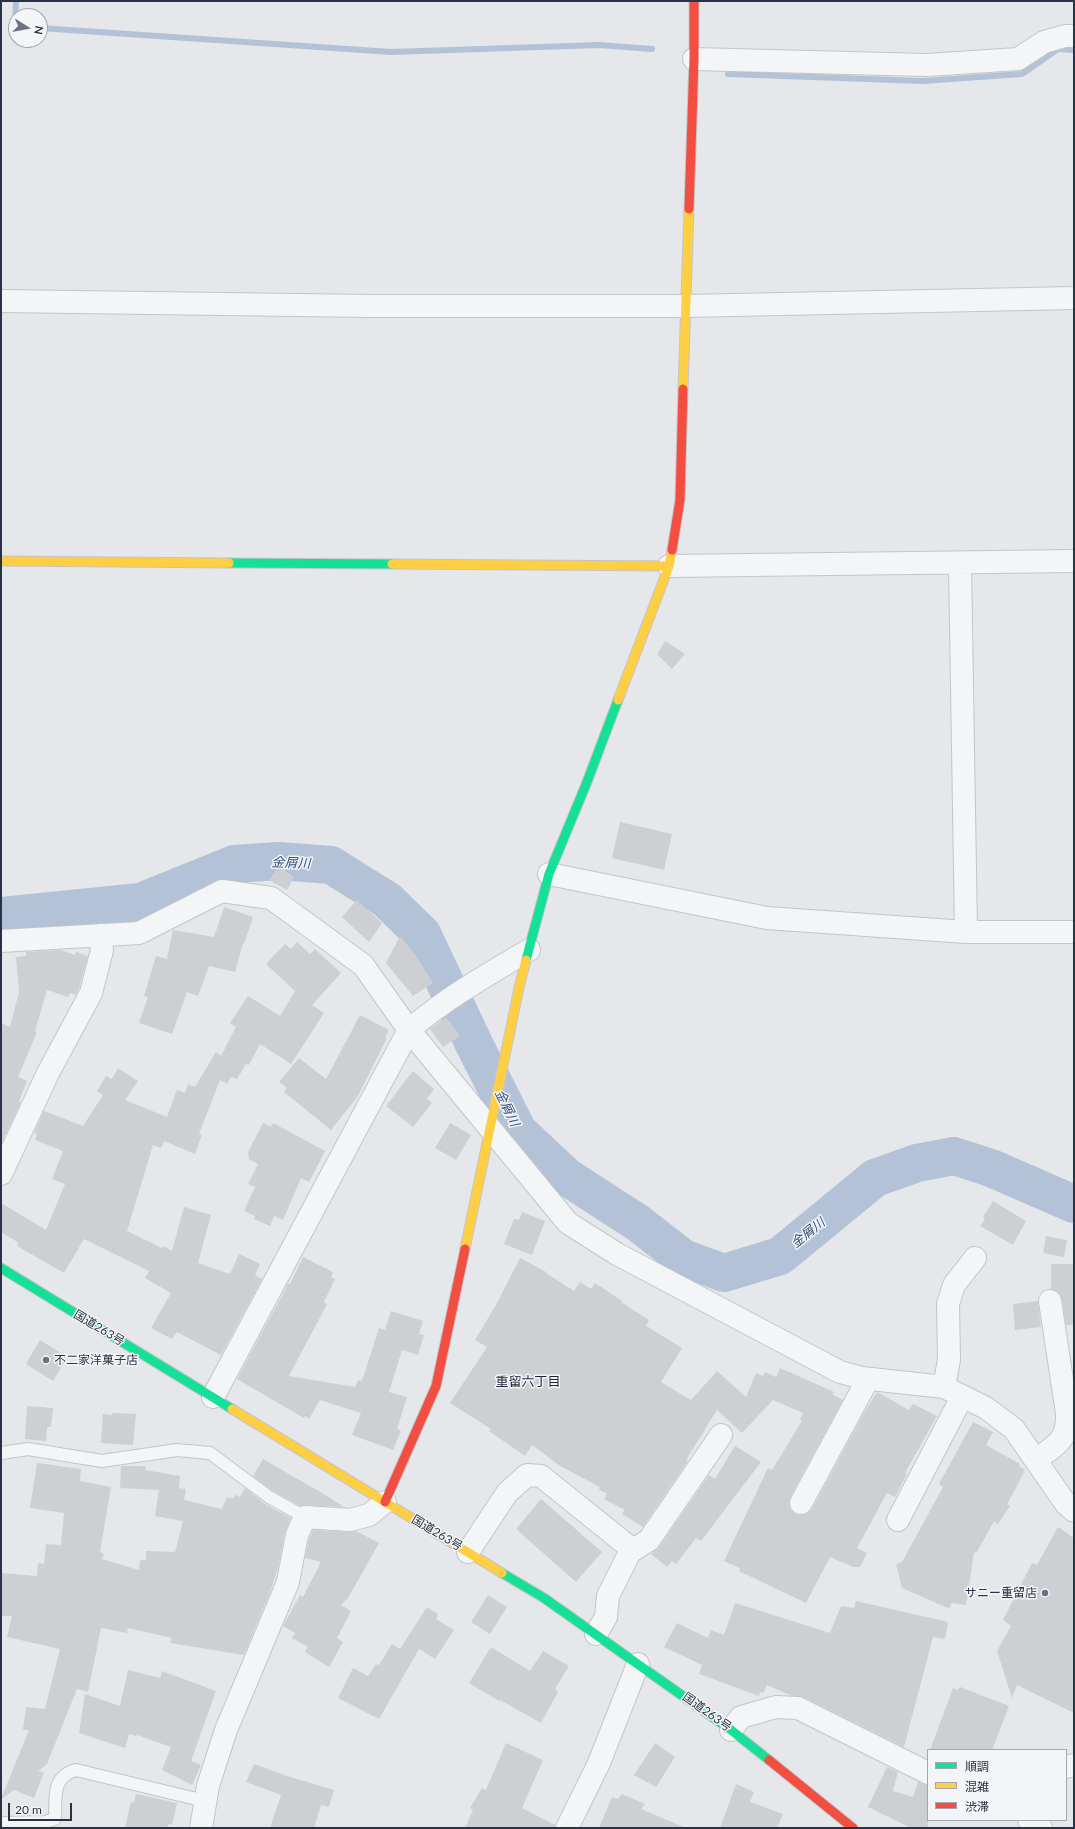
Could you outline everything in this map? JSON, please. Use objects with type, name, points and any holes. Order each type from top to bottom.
[{"type":"main road","points":[[385,1502],[436,1386],[529,950],[549,874],[587,782],[669,566],[680,500],[694,58],[694,1]]},
{"type":"main road","points":[[1,561],[669,566]]},
{"type":"main road","name":"国道263号","points":[[1,1268],[544,1598],[731,1730],[853,1828]]},
{"type":"street","points":[[694,58],[935,64],[1018,59],[1044,42],[1065,36],[1074,36]]},
{"type":"street","points":[[1,301],[371,306],[685,306],[1074,298]]},
{"type":"street","points":[[669,566],[1074,561]]},
{"type":"street","points":[[960,563],[966,932]]},
{"type":"street","points":[[549,874],[767,918],[966,932],[1074,932]]},
{"type":"street","points":[[1,941],[139,933],[222,890],[271,898],[363,965],[409,1030],[568,1223],[617,1254],[840,1372],[868,1379],[953,1392],[986,1408],[1014,1428],[1066,1504],[1074,1511]]},
{"type":"street","points":[[1,1174],[48,1073],[91,993],[102,950],[100,935]]},
{"type":"street","points":[[213,1397],[409,1030],[433,1009],[529,950]]},
{"type":"street","points":[[898,1520],[953,1392],[949,1360],[948,1304],[954,1285],[975,1258]]},
{"type":"street","points":[[1036,1460],[1060,1442],[1068,1428],[1050,1301]]},
{"type":"street","points":[[801,1503],[868,1379]]},
{"type":"street","points":[[596,1634],[606,1616],[608,1596],[630,1552],[649,1540],[721,1435]]},
{"type":"street","points":[[468,1552],[507,1493],[527,1475],[541,1476],[633,1550]]},
{"type":"street","points":[[201,1828],[208,1786],[226,1730],[288,1582],[298,1535],[305,1517],[350,1520],[369,1515],[385,1502]]},
{"type":"street","points":[[567,1828],[599,1763],[638,1664]]},
{"type":"street","points":[[731,1730],[741,1717],[776,1707],[798,1708],[927,1772]]},
{"type":"street","points":[[1030,1821],[1041,1828]]},
{"type":"lane","points":[[1,1452],[28,1449],[102,1461],[177,1450],[210,1453],[269,1497],[305,1517]]},
{"type":"lane","points":[[1,1823],[45,1822],[55,1819],[56,1786],[66,1773],[76,1770],[205,1801]]},
{"type":"building","points":[[665,641],[685,654],[672,669],[657,654]]},
{"type":"building","points":[[620,822],[672,834],[664,870],[612,858]]},
{"type":"building","points":[[279,866],[294,877],[287,890],[269,880]]},
{"type":"building","points":[[357,900],[382,923],[369,942],[342,917]]},
{"type":"building","points":[[224,907],[253,917],[244,944],[243,943],[235,972],[209,966],[198,996],[187,992],[172,1034],[139,1023],[148,997],[144,996],[156,956],[167,959],[173,930],[214,937]]},
{"type":"building","points":[[400,936],[417,957],[433,983],[413,996],[386,963]]},
{"type":"building","points":[[297,942],[310,954],[315,949],[341,973],[312,1005],[324,1013],[291,1064],[260,1044],[249,1065],[246,1064],[237,1079],[231,1077],[227,1084],[220,1080],[199,1134],[202,1135],[195,1154],[164,1141],[161,1148],[153,1145],[127,1231],[162,1248],[164,1246],[172,1251],[184,1207],[211,1215],[198,1263],[230,1274],[239,1254],[260,1264],[255,1275],[262,1279],[221,1355],[177,1332],[172,1339],[151,1328],[171,1293],[145,1278],[149,1271],[84,1239],[64,1273],[17,1246],[19,1243],[1,1232],[1,1203],[46,1230],[65,1184],[52,1179],[63,1151],[35,1140],[37,1134],[34,1133],[44,1111],[83,1126],[103,1095],[97,1091],[106,1076],[112,1079],[118,1068],[138,1081],[125,1100],[167,1117],[177,1090],[185,1093],[188,1084],[195,1087],[216,1052],[221,1056],[236,1027],[230,1023],[248,996],[280,1016],[295,991],[266,964],[285,944],[291,949]]},
{"type":"building","points":[[61,950],[75,955],[76,952],[88,956],[79,988],[76,995],[70,993],[68,997],[47,990],[35,1031],[37,1032],[18,1077],[27,1081],[19,1101],[21,1102],[1,1144],[1,1023],[10,1027],[19,992],[16,957],[26,956],[26,952]]},
{"type":"building","points":[[360,1015],[389,1030],[385,1037],[387,1038],[358,1096],[331,1130],[284,1092],[287,1088],[279,1082],[299,1058],[326,1079]]},
{"type":"building","points":[[446,1017],[460,1036],[443,1047],[430,1029]]},
{"type":"building","points":[[413,1071],[434,1089],[427,1099],[432,1103],[413,1127],[386,1106]]},
{"type":"building","points":[[263,1123],[271,1127],[273,1123],[325,1151],[309,1182],[301,1178],[283,1220],[274,1216],[270,1226],[254,1219],[255,1216],[244,1211],[255,1187],[248,1184],[258,1164],[249,1159],[248,1152]]},
{"type":"building","points":[[450,1123],[471,1135],[456,1160],[435,1148]]},
{"type":"building","points":[[993,1201],[1026,1221],[1013,1245],[980,1226],[985,1219],[983,1217]]},
{"type":"building","points":[[522,1212],[545,1221],[532,1255],[504,1244],[514,1219],[519,1220]]},
{"type":"building","points":[[1046,1236],[1067,1240],[1064,1257],[1043,1253]]},
{"type":"building","points":[[303,1257],[333,1272],[331,1277],[335,1279],[324,1302],[327,1304],[289,1376],[355,1387],[358,1380],[362,1381],[379,1328],[385,1330],[391,1311],[423,1321],[419,1334],[424,1335],[418,1355],[402,1350],[389,1392],[407,1397],[397,1429],[401,1431],[393,1450],[352,1435],[361,1413],[320,1400],[309,1419],[305,1416],[304,1418],[237,1379],[288,1283],[290,1284]]},
{"type":"building","points":[[520,1258],[546,1272],[574,1291],[580,1282],[591,1289],[595,1283],[649,1320],[646,1326],[682,1348],[661,1382],[691,1400],[717,1371],[746,1397],[756,1373],[763,1376],[765,1372],[776,1377],[780,1368],[834,1392],[832,1394],[843,1400],[790,1497],[790,1509],[795,1514],[807,1514],[812,1509],[865,1411],[877,1392],[909,1410],[913,1404],[937,1416],[905,1473],[907,1474],[895,1497],[887,1493],[857,1548],[867,1553],[860,1567],[853,1567],[830,1557],[806,1603],[739,1571],[740,1568],[724,1561],[768,1468],[772,1470],[802,1421],[800,1419],[803,1413],[773,1400],[742,1433],[717,1410],[686,1460],[688,1461],[643,1527],[622,1514],[625,1510],[604,1499],[607,1493],[599,1490],[600,1487],[560,1466],[532,1445],[525,1456],[489,1431],[491,1429],[450,1403],[487,1347],[475,1340],[497,1303]]},
{"type":"building","points":[[1051,1264],[1074,1264],[1074,1325],[1066,1325],[1062,1299],[1059,1293],[1051,1289]]},
{"type":"building","points":[[1038,1301],[1041,1327],[1015,1330],[1013,1304]]},
{"type":"building","name":"不二家洋菓子店","points":[[40,1340],[67,1357],[53,1381],[26,1364]]},
{"type":"building","points":[[27,1406],[53,1408],[51,1427],[47,1427],[46,1441],[25,1439]]},
{"type":"building","points":[[112,1413],[136,1414],[133,1445],[101,1443],[103,1414],[112,1415]]},
{"type":"building","points":[[973,1422],[993,1432],[986,1445],[1020,1464],[1019,1466],[1025,1470],[1007,1504],[1010,1506],[998,1524],[994,1521],[977,1552],[974,1553],[966,1605],[951,1603],[950,1609],[902,1588],[896,1564],[902,1562],[943,1487],[939,1484]]},
{"type":"building","points":[[735,1446],[761,1462],[701,1541],[696,1538],[676,1564],[672,1561],[667,1567],[651,1554],[659,1547],[709,1475],[715,1479]]},
{"type":"building","points":[[263,1459],[344,1507],[300,1506],[273,1491],[253,1476]]},
{"type":"building","points":[[37,1463],[81,1469],[80,1481],[111,1487],[100,1552],[104,1554],[102,1559],[139,1570],[140,1560],[146,1560],[146,1551],[175,1552],[183,1521],[155,1516],[159,1490],[120,1488],[121,1466],[146,1466],[145,1470],[180,1476],[179,1488],[186,1489],[184,1500],[222,1509],[227,1497],[233,1499],[235,1495],[240,1497],[245,1488],[265,1504],[291,1518],[285,1532],[278,1568],[270,1592],[244,1655],[170,1643],[172,1638],[128,1628],[127,1633],[101,1628],[88,1692],[77,1689],[47,1764],[38,1771],[44,1772],[34,1798],[14,1790],[1,1799],[29,1730],[23,1730],[26,1707],[45,1709],[60,1649],[7,1637],[12,1616],[1,1616],[1,1573],[37,1576],[38,1563],[44,1564],[46,1544],[61,1545],[64,1513],[30,1508]]},
{"type":"building","points":[[541,1499],[602,1552],[576,1582],[516,1529]]},
{"type":"building","name":"サニー重留店","points":[[1058,1527],[1074,1538],[1074,1713],[1017,1685],[1012,1698],[997,1651],[1011,1626],[1003,1620],[1032,1563],[1037,1565]]},
{"type":"building","points":[[313,1530],[356,1531],[379,1543],[348,1598],[341,1605],[351,1611],[337,1638],[343,1642],[329,1667],[305,1652],[308,1647],[292,1638],[295,1633],[283,1626],[300,1595],[303,1597],[321,1562],[305,1558],[309,1539]]},
{"type":"building","points":[[488,1595],[507,1607],[490,1634],[471,1622]]},
{"type":"building","points":[[856,1601],[948,1622],[945,1639],[933,1637],[904,1747],[803,1697],[790,1695],[767,1685],[763,1693],[760,1692],[759,1696],[699,1674],[702,1665],[664,1647],[677,1623],[708,1638],[711,1630],[724,1635],[735,1603],[830,1633],[841,1606],[854,1608]]},
{"type":"building","points":[[427,1607],[438,1614],[436,1619],[454,1630],[435,1659],[419,1649],[379,1719],[338,1698],[353,1668],[368,1676],[376,1664],[379,1665],[392,1644],[400,1649]]},
{"type":"building","points":[[491,1647],[530,1671],[543,1651],[569,1666],[555,1689],[558,1692],[541,1723],[469,1683]]},
{"type":"building","points":[[128,1670],[160,1678],[162,1671],[216,1691],[191,1761],[201,1765],[192,1785],[162,1770],[171,1747],[137,1735],[129,1734],[125,1748],[79,1733],[85,1694],[120,1706]]},
{"type":"building","points":[[960,1687],[1009,1706],[992,1749],[930,1749],[953,1688],[958,1690]]},
{"type":"building","points":[[506,1743],[543,1760],[522,1808],[555,1825],[555,1828],[465,1828],[473,1810],[470,1808],[482,1788],[486,1790]]},
{"type":"building","points":[[655,1743],[675,1757],[656,1787],[634,1775]]},
{"type":"building","points":[[254,1764],[287,1776],[334,1790],[329,1807],[321,1805],[314,1828],[270,1828],[281,1795],[246,1782]]},
{"type":"building","points":[[887,1767],[898,1772],[893,1791],[913,1797],[918,1782],[927,1785],[928,1828],[911,1828],[868,1807]]},
{"type":"building","points":[[736,1784],[754,1792],[750,1802],[783,1814],[777,1828],[720,1828]]},
{"type":"building","points":[[136,1794],[177,1803],[172,1825],[168,1824],[167,1828],[125,1828],[131,1802],[134,1803]]},
{"type":"building","points":[[622,1794],[645,1804],[641,1809],[686,1828],[599,1828],[612,1797],[618,1799]]},
{"type":"waterway","points":[[16,1],[16,8]]},
{"type":"waterway","points":[[48,29],[391,52],[599,45],[652,49]]},
{"type":"waterway","points":[[728,74],[923,81],[1022,74],[1058,49],[1074,50]]},
{"type":"waterway","name":"金屑川","points":[[1,916],[140,902],[234,864],[279,861],[331,865],[387,900],[422,934],[475,1046],[518,1131],[567,1177],[638,1223],[683,1258],[724,1273],[780,1256],[875,1178],[917,1163],[954,1156],[991,1168],[1074,1204]]},
{"type":"traffic: fast","points":[[229,563],[392,564]]},
{"type":"traffic: fast","points":[[526,960],[549,874],[587,782],[618,700]]},
{"type":"traffic: fast","points":[[1,1268],[232,1409]]},
{"type":"traffic: fast","points":[[502,1573],[544,1598],[731,1730],[769,1760]]},
{"type":"traffic: slow","points":[[683,389],[689,209]]},
{"type":"traffic: slow","points":[[618,700],[669,566],[672,550]]},
{"type":"traffic: slow","points":[[1,561],[229,563]]},
{"type":"traffic: slow","points":[[392,564],[669,566]]},
{"type":"traffic: slow","points":[[465,1249],[526,960]]},
{"type":"traffic: slow","points":[[232,1409],[502,1573]]},
{"type":"traffic: jam","points":[[689,209],[694,59],[694,1]]},
{"type":"traffic: jam","points":[[672,550],[680,500],[683,389]]},
{"type":"traffic: jam","points":[[385,1502],[436,1386],[465,1249]]},
{"type":"traffic: jam","points":[[769,1760],[853,1828]]},
{"type":"place","name":"不二家洋菓子店","points":[[46,1360]]},
{"type":"place","name":"サニー重留店","points":[[1045,1593]]},
{"type":"district","name":"重留六丁目","points":[[528,1382]]}]
